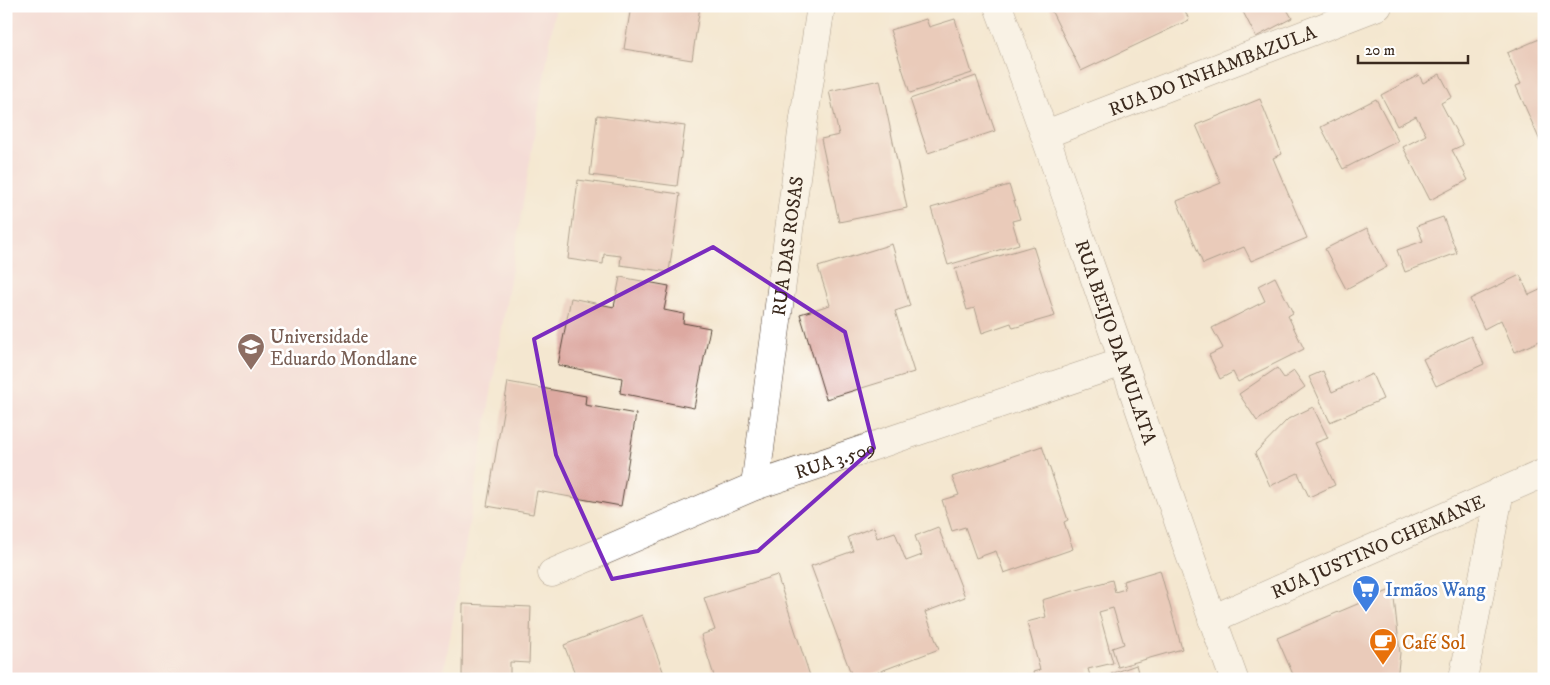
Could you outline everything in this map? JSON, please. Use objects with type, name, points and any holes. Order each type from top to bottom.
[{"type":"street","name":"RUA DAS ROSAS","points":[[755,486],[803,125],[821,6]]},
{"type":"street","name":"RUA BEIJO DA MULATA","points":[[998,6],[1046,134],[1122,362],[1234,679]]},
{"type":"street","name":"RUA DO INHAMBAZULA","points":[[1046,134],[1378,6]]},
{"type":"street","name":"RUA 3.509","points":[[552,573],[755,486],[1122,362]]},
{"type":"street","name":"RUA JUSTINO CHEMANE","points":[[1212,619],[1544,473]]},
{"type":"street","points":[[1463,679],[1500,491]]},
{"type":"highlighted area","points":[[713,247],[845,332],[874,448],[758,551],[612,579],[556,455],[534,339]]},
{"type":"shaded area","name":"Universidade Eduardo Mondlane","points":[[6,6],[556,6],[443,679],[6,679]]},
{"type":"building","points":[[631,6],[700,6],[692,60],[624,49]]},
{"type":"building","points":[[1049,6],[1183,6],[1189,20],[1081,71]]},
{"type":"building","points":[[1240,6],[1285,6],[1292,18],[1256,37]]},
{"type":"building","points":[[926,19],[929,27],[955,19],[972,73],[910,93],[890,30]]},
{"type":"building","points":[[1544,37],[1544,150],[1516,86],[1521,84],[1507,53]]},
{"type":"building","points":[[1440,74],[1452,97],[1441,103],[1463,145],[1452,150],[1468,180],[1430,200],[1403,147],[1426,135],[1416,116],[1397,126],[1381,95],[1419,75],[1423,83]]},
{"type":"building","points":[[976,76],[995,131],[928,153],[910,99]]},
{"type":"building","points":[[880,80],[907,208],[839,222],[821,139],[839,135],[829,91]]},
{"type":"building","points":[[1260,99],[1282,154],[1273,158],[1307,238],[1251,261],[1244,247],[1203,264],[1177,201],[1221,183],[1196,125]]},
{"type":"building","points":[[1376,99],[1398,141],[1343,169],[1321,127]]},
{"type":"building","points":[[597,115],[685,126],[677,186],[590,175]]},
{"type":"building","points":[[578,180],[680,194],[669,272],[620,265],[621,256],[604,254],[603,264],[568,259]]},
{"type":"building","points":[[1009,185],[1020,219],[1012,221],[1019,244],[948,265],[931,208]]},
{"type":"building","points":[[1443,217],[1457,253],[1405,272],[1397,250],[1423,241],[1417,226]]},
{"type":"building","points":[[1367,228],[1387,267],[1346,289],[1325,249]]},
{"type":"building","points":[[892,244],[910,306],[895,311],[914,372],[826,399],[800,314],[830,305],[818,267]]},
{"type":"building","points":[[1033,246],[1055,316],[1013,328],[1011,323],[982,333],[975,308],[967,310],[955,269]]},
{"type":"building","points":[[1520,275],[1529,295],[1544,288],[1544,339],[1515,352],[1501,320],[1484,329],[1470,299]]},
{"type":"building","points":[[620,277],[669,286],[664,310],[684,314],[683,323],[710,328],[694,408],[620,393],[622,378],[558,365],[571,298],[614,307]]},
{"type":"building","points":[[1275,277],[1293,313],[1288,316],[1304,349],[1238,382],[1233,372],[1220,379],[1209,355],[1223,348],[1212,328],[1265,301],[1258,286]]},
{"type":"building","points":[[1471,336],[1484,364],[1436,386],[1423,359]]},
{"type":"building","points":[[1277,368],[1284,378],[1294,371],[1305,387],[1257,421],[1239,394]]},
{"type":"building","points":[[1323,371],[1332,392],[1372,374],[1383,399],[1330,422],[1309,377]]},
{"type":"building","points":[[508,382],[586,396],[585,405],[636,414],[621,506],[537,491],[533,514],[487,506]]},
{"type":"building","points":[[1313,407],[1328,438],[1315,443],[1335,485],[1309,497],[1298,473],[1270,486],[1255,453],[1288,419]]},
{"type":"building","points":[[1042,446],[1068,520],[1064,522],[1073,549],[1004,573],[996,551],[976,558],[965,527],[952,531],[942,500],[959,495],[952,477]]},
{"type":"building","points":[[874,527],[877,538],[895,532],[906,561],[922,555],[915,536],[938,527],[965,597],[925,612],[939,649],[860,679],[853,679],[811,566],[853,551],[848,537]]},
{"type":"building","points":[[1160,570],[1182,649],[1118,667],[1112,648],[1124,644],[1113,608],[1099,612],[1113,663],[1088,669],[1091,679],[1035,679],[1033,672],[1040,670],[1027,622],[1046,617],[1042,600],[1112,580],[1115,592],[1125,589],[1123,581]]},
{"type":"building","points":[[777,575],[811,679],[715,679],[701,635],[715,630],[704,598]]},
{"type":"building","name":"Irmãos Wang","points":[[1393,589],[1400,653],[1397,679],[1295,679],[1277,638]]},
{"type":"building","points":[[463,604],[531,607],[529,663],[510,662],[510,677],[462,676]]},
{"type":"building","points":[[642,615],[666,679],[577,679],[564,645]]},
{"type":"building","points":[[1136,665],[1140,679],[1113,679],[1111,674]]},
{"type":"place","name":"Universidade Eduardo Mondlane","points":[[251,371]]},
{"type":"place","name":"Irmãos Wang","points":[[1366,613]]},
{"type":"place","name":"Café Sol","points":[[1383,666]]}]
